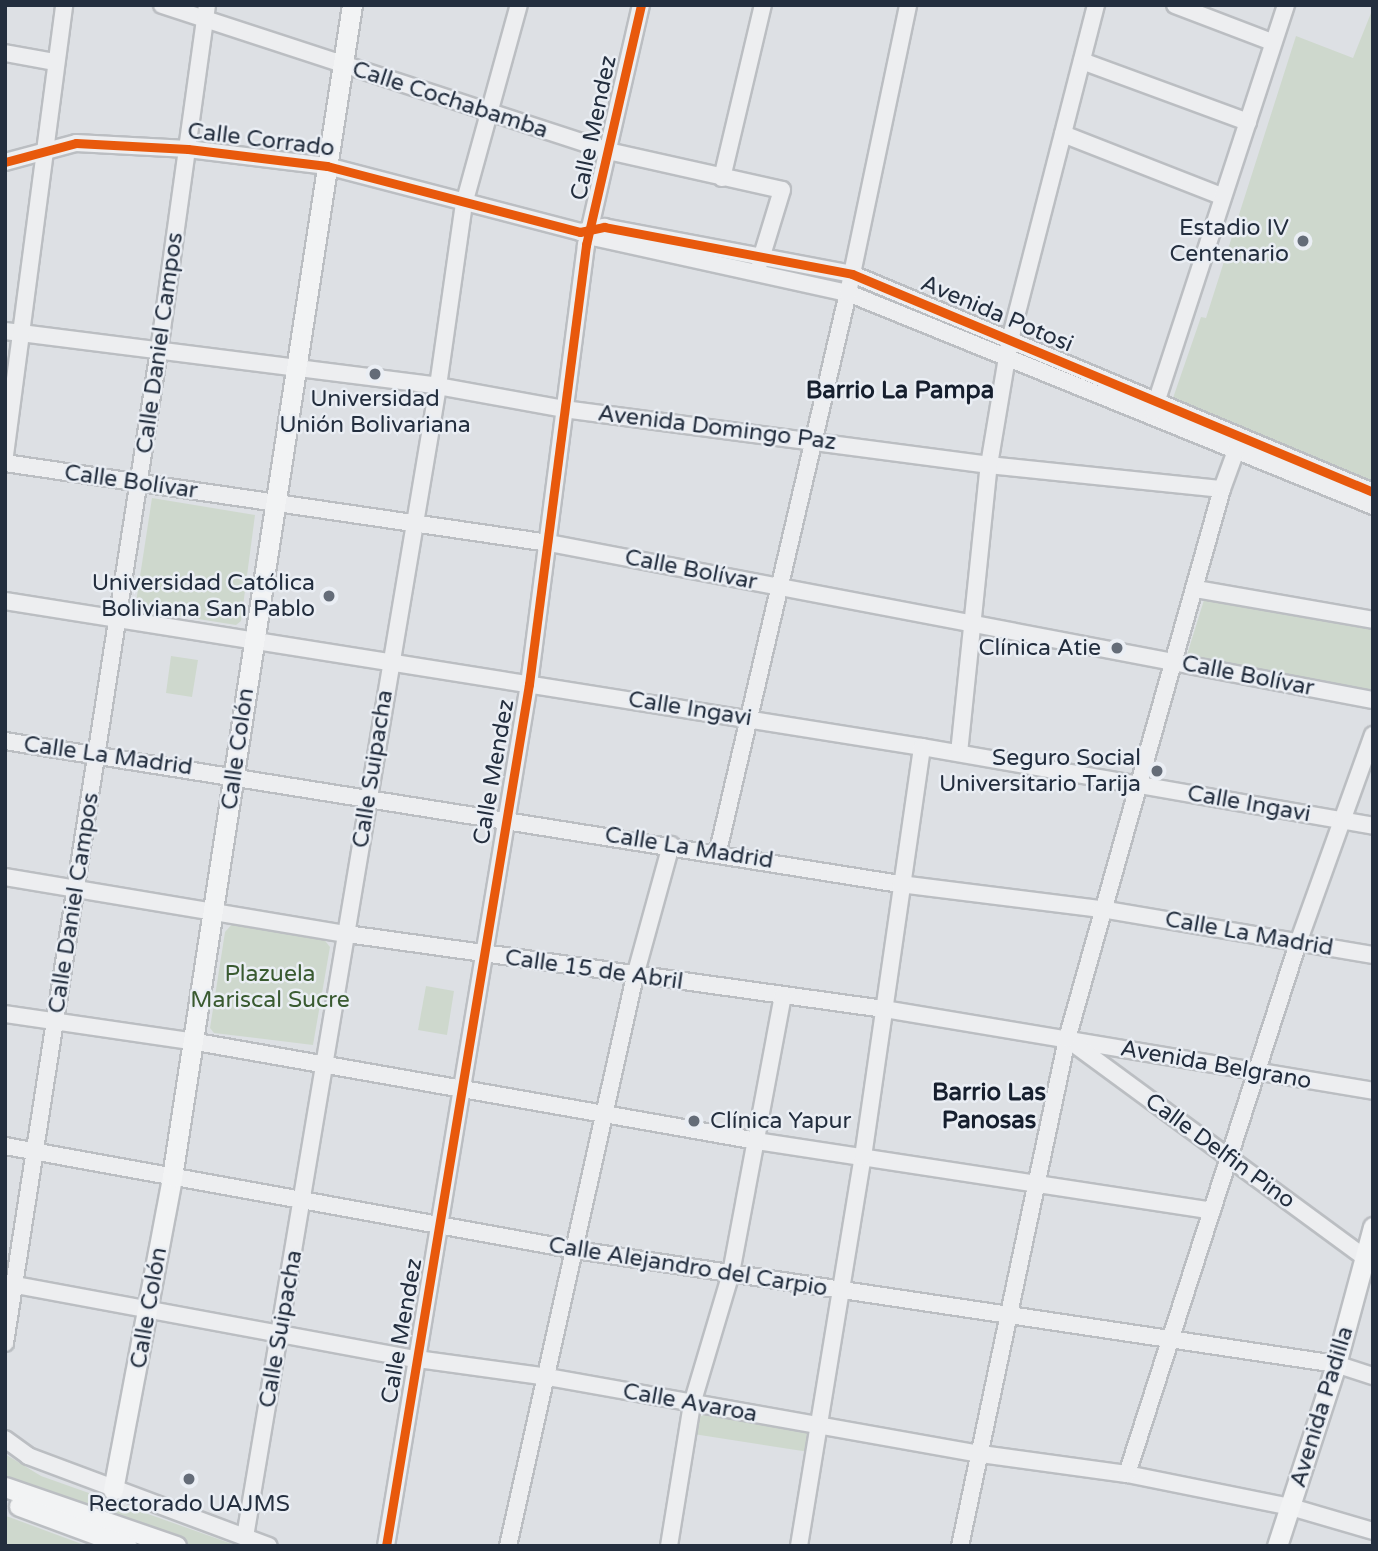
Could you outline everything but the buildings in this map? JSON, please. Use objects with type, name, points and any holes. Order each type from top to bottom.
[{"type":"main road","name":"Calle Colón","points":[[113,1490],[172,1177],[352,5]]},
{"type":"main road","name":"Avenida Padilla","points":[[1277,1546],[1370,1261],[1373,1227]]},
{"type":"main road","points":[[5,1487],[176,1546]]},
{"type":"main road","points":[[5,1501],[127,1546]]},
{"type":"street","points":[[5,455],[13,332],[64,5]]},
{"type":"street","name":"Calle Cochabamba","points":[[162,5],[206,13],[344,65],[608,151],[782,190],[758,271]]},
{"type":"street","name":"Calle Suipacha","points":[[245,1538],[304,1200],[412,523],[438,386],[464,204],[519,5]]},
{"type":"street","name":"Calle Mendez","points":[[386,1546],[529,684],[564,409],[591,232],[641,5]]},
{"type":"street","points":[[722,178],[763,5]]},
{"type":"street","points":[[719,851],[848,293],[908,5]]},
{"type":"street","points":[[959,753],[975,625],[989,465],[1010,347],[1096,5]]},
{"type":"street","points":[[1175,5],[1272,42]]},
{"type":"street","points":[[1154,409],[1221,196],[1286,5]]},
{"type":"street","name":"Calle Daniel Campos","points":[[5,1343],[10,1284],[37,1151],[75,889],[119,618],[206,13]]},
{"type":"street","points":[[5,53],[55,62]]},
{"type":"street","points":[[1082,61],[1248,122]]},
{"type":"street","points":[[1063,134],[1221,196]]},
{"type":"street","name":"Calle Corrado","points":[[5,162],[76,143],[188,149],[327,166],[464,204],[591,232]]},
{"type":"street","name":"Avenida Potosi","points":[[1010,347],[848,293],[758,271],[597,238],[591,232],[604,227],[762,254],[852,274],[1010,347],[1154,409],[1373,492]]},
{"type":"street","name":"Avenida Domingo Paz","points":[[13,332],[438,386],[564,409],[815,439],[989,465],[1222,489]]},
{"type":"street","points":[[960,1546],[1036,1183],[1063,1038],[1196,589],[1222,489],[1239,443]]},
{"type":"street","name":"Avenida Potosi","points":[[1239,443],[1373,506]]},
{"type":"street","name":"Calle Bolívar","points":[[5,463],[549,543],[1373,700]]},
{"type":"street","points":[[1196,589],[1373,620]]},
{"type":"street","name":"Calle Ingavi","points":[[5,601],[959,753],[1373,826]]},
{"type":"street","points":[[1127,1474],[1258,1073],[1297,943],[1373,735]]},
{"type":"street","name":"Calle La Madrid","points":[[5,741],[719,851],[900,884],[1101,909],[1373,955]]},
{"type":"street","points":[[799,1546],[863,1157],[900,884],[922,747]]},
{"type":"street","points":[[508,1546],[576,1250],[603,1113],[635,976],[671,845]]},
{"type":"street","name":"Calle 15 de Abril","points":[[5,877],[215,909],[347,934],[884,1009],[1063,1038]]},
{"type":"street","points":[[669,1546],[692,1404],[731,1273],[783,996]]},
{"type":"street","points":[[5,1014],[191,1041],[757,1141],[1212,1211]]},
{"type":"street","name":"Avenida Belgrano","points":[[1063,1038],[1373,1091]]},
{"type":"street","name":"Calle Delfin Pino","points":[[1063,1038],[1370,1261]]},
{"type":"street","name":"Calle Alejandro del Carpio","points":[[5,1146],[576,1250],[1006,1317],[1336,1364],[1373,1376]]},
{"type":"street","name":"Calle Avaroa","points":[[10,1284],[417,1359],[548,1377],[981,1454],[1127,1474],[1291,1507],[1373,1531]]},
{"type":"street","points":[[5,1439],[28,1456],[113,1490],[269,1546]]},
{"type":"green space","name":"Estadio IV Centenario","points":[[1373,8],[1373,481],[1173,398],[1201,317],[1206,318],[1296,36],[1353,58]]},
{"type":"green space","points":[[152,498],[255,515],[241,621],[236,625],[135,609]]},
{"type":"green space","points":[[1204,600],[1373,628],[1373,692],[1186,658]]},
{"type":"green space","points":[[171,656],[198,660],[192,697],[166,693]]},
{"type":"green space","name":"Plazuela Mariscal Sucre","points":[[233,923],[322,937],[330,947],[313,1045],[214,1033],[210,1028],[225,932]]},
{"type":"green space","points":[[426,986],[454,991],[447,1035],[418,1030]]},
{"type":"green space","points":[[693,1406],[814,1425],[809,1452],[687,1433]]},
{"type":"green space","points":[[5,1454],[41,1476],[238,1546],[191,1546],[5,1482]]},
{"type":"green space","points":[[5,1516],[9,1517],[87,1546],[5,1546]]},
{"type":"cycle path","points":[[386,1546],[529,684],[586,245],[641,5]]},
{"type":"cycle path","points":[[5,162],[76,143],[188,149],[327,166],[580,232],[604,227],[852,274],[1373,492]]},
{"type":"place","name":"Estadio IV Centenario","points":[[1303,241]]},
{"type":"place","name":"Universidad Unión Bolivariana","points":[[375,374]]},
{"type":"place","name":"Universidad Católica Boliviana San Pablo","points":[[329,596]]},
{"type":"place","name":"Clínica Atie","points":[[1117,648]]},
{"type":"place","name":"Seguro Social Universitario Tarija","points":[[1157,771]]},
{"type":"place","name":"Clínica Yapur","points":[[694,1121]]},
{"type":"place","name":"Rectorado UAJMS","points":[[189,1479]]},
{"type":"district","name":"Barrio La Pampa","points":[[900,391]]},
{"type":"district","name":"Barrio Las Panosas","points":[[989,1107]]}]
